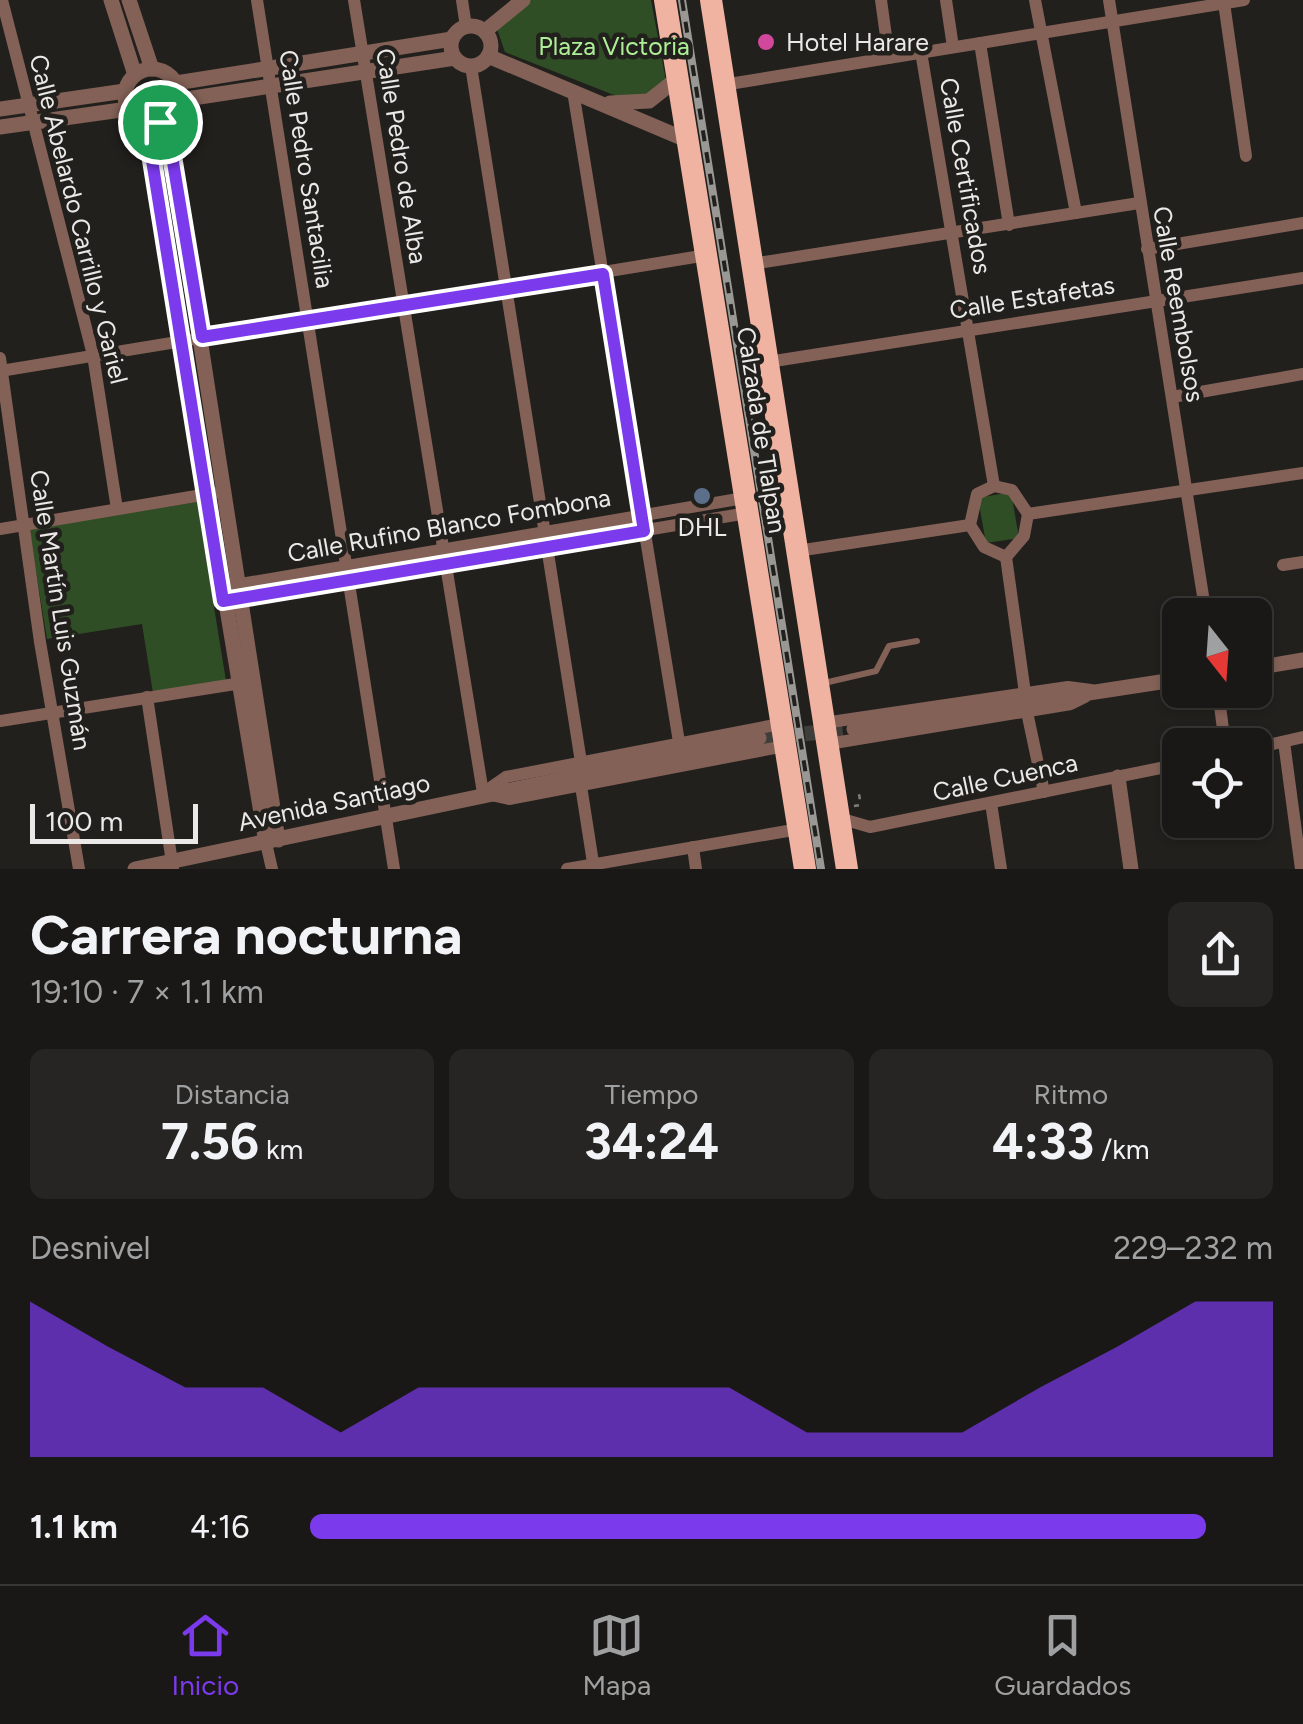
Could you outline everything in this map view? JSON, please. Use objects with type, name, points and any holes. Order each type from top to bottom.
[{"type":"highway","name":"Calzada de Tlalpan","points":[[666,0],[804,869]]},
{"type":"highway","name":"Calzada de Tlalpan","points":[[710,0],[847,869]]},
{"type":"street","name":"Calle Abelardo Carrillo y Gariel","points":[[2,0],[93,355],[117,509]]},
{"type":"street","points":[[111,0],[135,75]]},
{"type":"street","points":[[128,0],[152,69]]},
{"type":"street","name":"Calle Pedro Santacilia","points":[[258,0],[394,869]]},
{"type":"street","name":"Calle Pedro de Alba","points":[[354,0],[484,793]]},
{"type":"street","points":[[462,0],[466,27]]},
{"type":"street","points":[[485,31],[523,0]]},
{"type":"street","points":[[881,0],[889,58]]},
{"type":"street","points":[[946,0],[953,47]]},
{"type":"street","points":[[1035,0],[1076,213]]},
{"type":"street","name":"Calle Reembolsos","points":[[1109,0],[1203,598]]},
{"type":"street","points":[[723,84],[980,43],[1192,3],[1244,0]]},
{"type":"street","points":[[1224,3],[1246,156]]},
{"type":"street","points":[[178,91],[268,68],[452,39],[466,27]]},
{"type":"street","points":[[466,27],[485,31]]},
{"type":"street","points":[[485,31],[491,43],[488,56]]},
{"type":"street","points":[[452,39],[463,62],[506,289],[581,762]]},
{"type":"street","points":[[980,43],[1009,225]]},
{"type":"street","name":"Calle Certificados","points":[[922,52],[994,486]]},
{"type":"street","points":[[178,91],[270,86],[488,56],[689,141]]},
{"type":"street","points":[[178,91],[166,72],[152,69],[135,75],[125,91],[128,109],[146,123],[222,594],[247,683]]},
{"type":"street","points":[[608,104],[649,101],[678,78]]},
{"type":"street","points":[[0,109],[125,91]]},
{"type":"street","points":[[178,91],[166,120],[241,591],[247,683],[272,842],[272,869]]},
{"type":"street","points":[[574,91],[679,742]]},
{"type":"street","points":[[0,127],[128,109]]},
{"type":"street","points":[[146,123],[166,120]]},
{"type":"street","points":[[752,264],[1139,203]]},
{"type":"street","points":[[1147,249],[1303,222]]},
{"type":"street","points":[[1,366],[93,355],[708,255]]},
{"type":"street","name":"Calle Estafetas","points":[[768,362],[1303,278]]},
{"type":"street","name":"Calle Martín Luis Guzmán","points":[[1,366],[79,869]]},
{"type":"street","points":[[1172,397],[1303,374]]},
{"type":"street","points":[[1028,514],[1303,473]]},
{"type":"street","points":[[1006,557],[984,547],[970,525],[978,494],[994,486],[1012,490],[1028,514],[1024,536],[1006,557],[1024,694]]},
{"type":"street","points":[[0,529],[226,491]]},
{"type":"street","name":"Calle Rufino Blanco Fombona","points":[[349,572],[446,566],[642,515],[746,505]]},
{"type":"street","name":"Calle Rufino Blanco Fombona","points":[[222,594],[349,572],[443,549],[644,531],[746,505]]},
{"type":"street","points":[[797,551],[970,525]]},
{"type":"street","points":[[1282,565],[1303,562]]},
{"type":"street","points":[[1272,665],[1303,660]]},
{"type":"street","points":[[854,729],[1162,682]]},
{"type":"street","points":[[0,722],[247,683]]},
{"type":"street","points":[[826,734],[1068,687],[1098,691]]},
{"type":"street","points":[[826,734],[1028,712],[1071,704],[1098,691]]},
{"type":"street","points":[[147,697],[173,866]]},
{"type":"street","points":[[1028,712],[1044,792]]},
{"type":"street","name":"Avenida Santiago","points":[[484,793],[506,777],[679,742],[782,735]]},
{"type":"street","name":"Avenida Santiago","points":[[484,793],[509,799],[581,786],[782,735]]},
{"type":"street","name":"Avenida Santiago","points":[[135,869],[173,866],[387,820],[484,793],[760,738]]},
{"type":"street","points":[[1272,744],[1303,738]]},
{"type":"street","points":[[1284,742],[1301,869]]},
{"type":"street","name":"Calle Cuenca","points":[[839,818],[870,827],[1162,767]]},
{"type":"street","points":[[1118,776],[1131,869]]},
{"type":"street","points":[[581,786],[594,867]]},
{"type":"street","points":[[991,803],[1001,869]]},
{"type":"street","points":[[566,869],[798,829]]},
{"type":"street","points":[[693,847],[696,869]]},
{"type":"lane","points":[[818,684],[874,672],[889,646],[917,641]]},
{"type":"green space","name":"Plaza Victoria","points":[[527,0],[651,0],[666,81],[653,95],[619,97],[505,52],[496,26]]},
{"type":"green space","points":[[1011,492],[1019,538],[986,543],[978,498]]},
{"type":"green space","points":[[197,502],[226,681],[153,693],[142,624],[47,639],[29,529]]},
{"type":"tunnel","points":[[759,738],[854,729]]},
{"type":"railway","points":[[682,0],[821,869]]},
{"type":"place","name":"Hotel Harare","points":[[766,42]]},
{"type":"place","name":"DHL","points":[[702,496]]},
{"type":"route","points":[[166,120],[202,337],[603,274],[644,531],[223,601],[146,123],[160,122],[166,120]]}]
